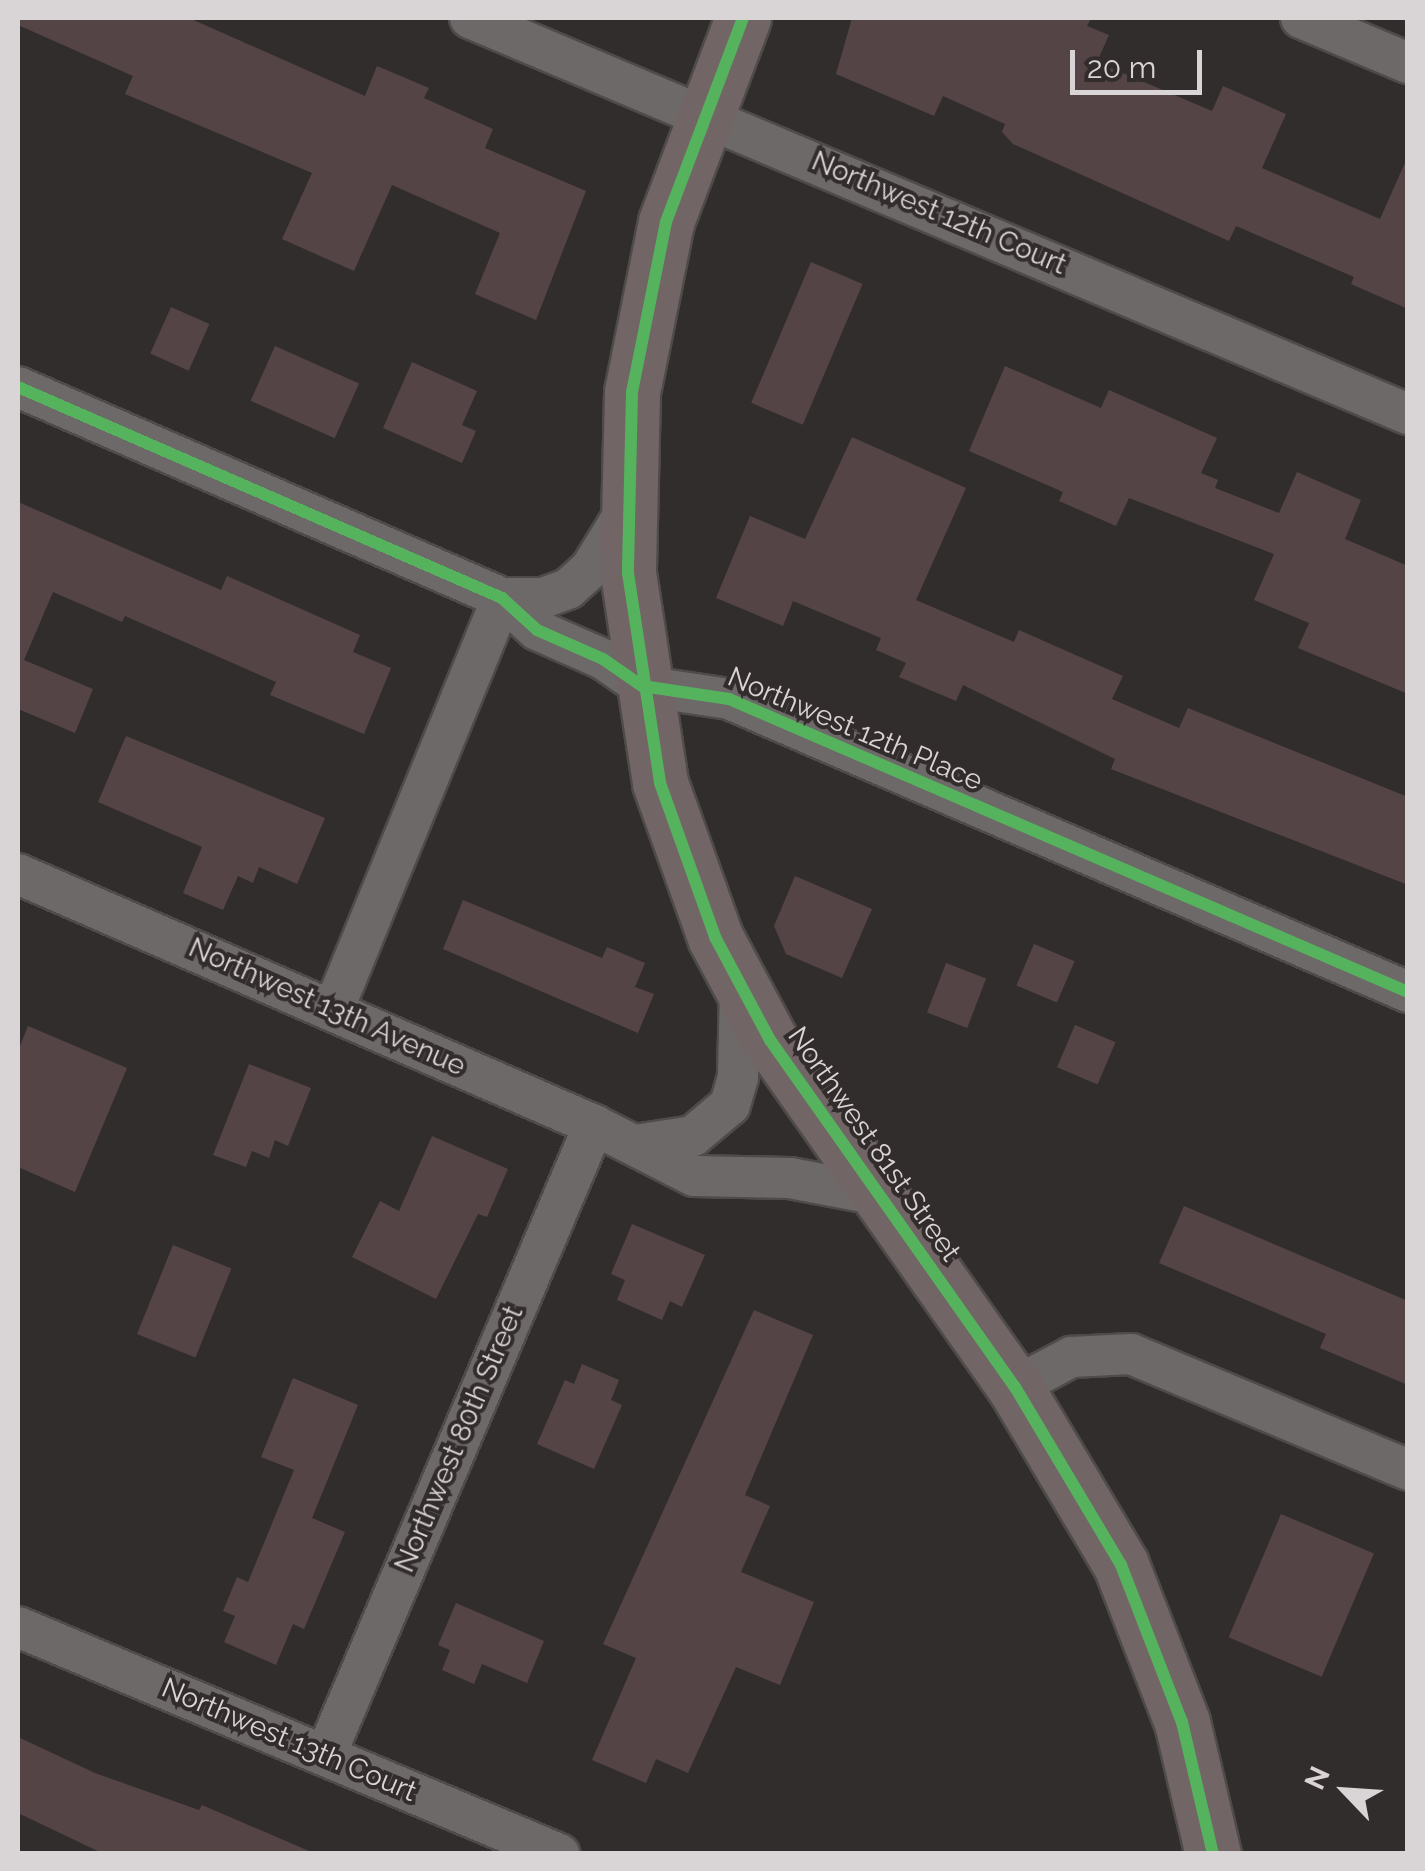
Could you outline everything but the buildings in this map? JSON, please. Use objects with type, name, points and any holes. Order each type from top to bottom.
[{"type":"main road","name":"Northwest 81st Street","points":[[744,18],[703,114],[652,271],[632,392],[626,511],[642,686],[676,835],[740,985],[801,1091],[1015,1387],[1090,1506],[1144,1614],[1182,1722],[1213,1854]]},
{"type":"street","name":"Northwest 12th Court","points":[[470,18],[1408,414]]},
{"type":"street","points":[[1301,18],[1408,63]]},
{"type":"street","name":"Northwest 12th Place","points":[[18,388],[502,598],[537,630],[603,658],[642,686],[729,699],[1408,992]]},
{"type":"street","name":"Northwest 12th Place","points":[[502,598],[543,598],[568,590],[591,568],[626,511]]},
{"type":"street","points":[[334,1008],[502,598]]},
{"type":"street","name":"Northwest 13th Avenue","points":[[18,874],[594,1124],[694,1176],[816,1181],[874,1194]]},
{"type":"street","points":[[634,1145],[693,1136],[730,1105],[738,1077],[740,985]]},
{"type":"street","name":"Northwest 80th Street","points":[[326,1754],[594,1124]]},
{"type":"street","points":[[1015,1387],[1071,1358],[1131,1354],[1408,1470]]},
{"type":"street","name":"Northwest 13th Court","points":[[18,1628],[559,1854]]},
{"type":"cycle path","points":[[743,18],[666,222],[632,392],[628,573],[660,783],[715,937],[770,1040],[1015,1387],[1121,1565],[1182,1722],[1213,1854]]},
{"type":"cycle path","points":[[18,387],[502,598],[537,630],[603,659],[642,686],[729,699],[1408,992]]}]
